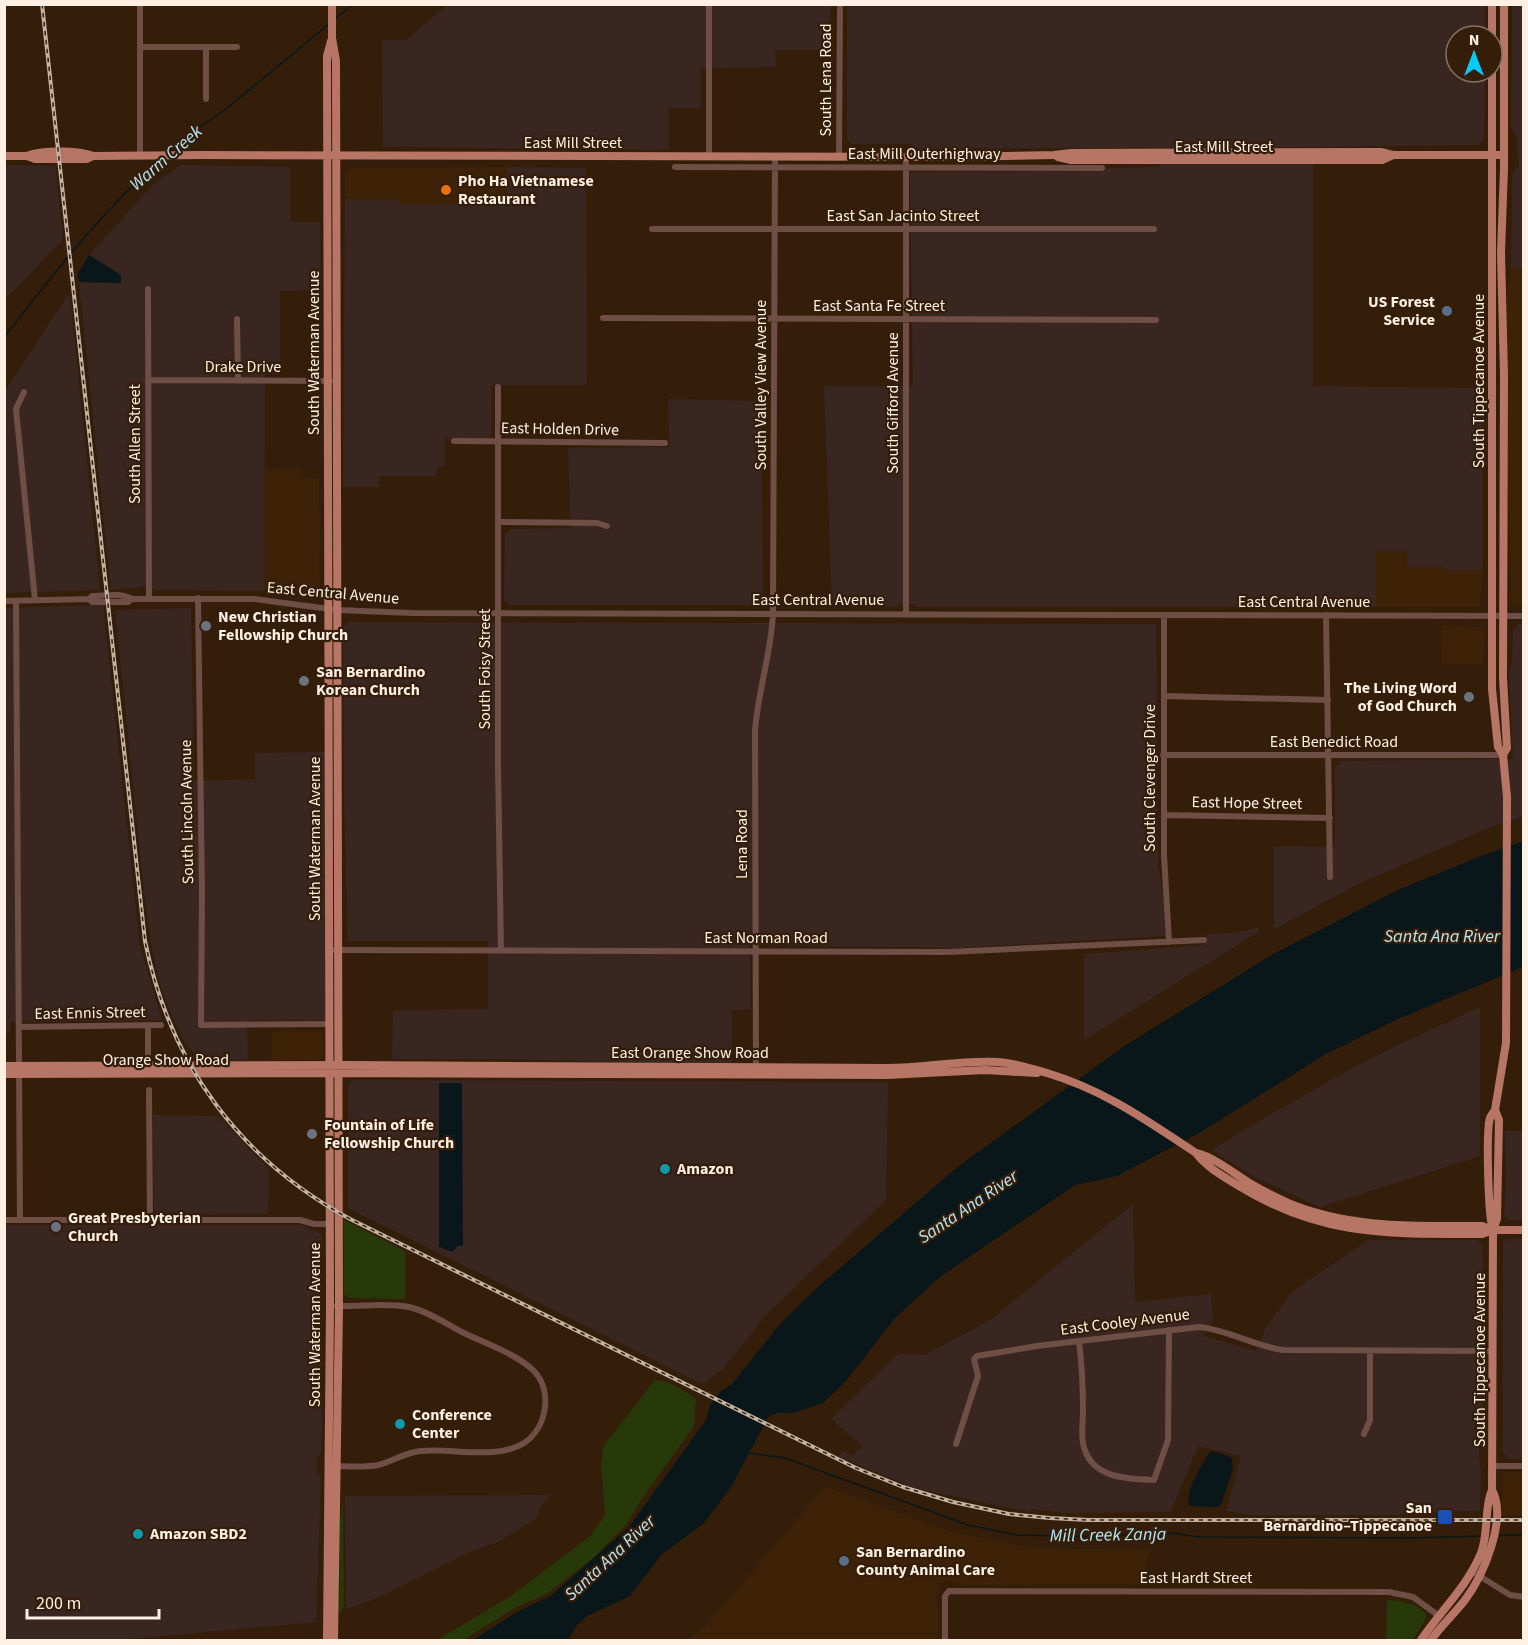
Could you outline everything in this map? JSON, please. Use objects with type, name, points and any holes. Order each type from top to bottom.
[{"type":"main road","name":"South Waterman Avenue","points":[[332,4],[332,38],[336,55],[336,107],[332,155],[327,381],[328,608],[333,950],[338,1069],[339,1306],[332,1466]]},
{"type":"main road","name":"South Tippecanoe Avenue","points":[[1421,1641],[1476,1574],[1493,1542],[1489,1497],[1492,1490],[1493,1466],[1493,1230],[1497,1219],[1499,1120],[1495,1110],[1506,1043],[1506,787],[1503,755],[1498,747],[1493,714],[1492,4]]},
{"type":"main road","name":"South Tippecanoe Avenue","points":[[1503,755],[1507,748],[1503,678],[1504,375],[1501,253],[1504,155],[1504,4]]},
{"type":"main road","name":"South Waterman Avenue","points":[[330,1638],[332,1466],[328,1024],[333,950],[337,610],[337,381],[332,155],[327,56],[332,38]]},
{"type":"main road","points":[[327,56],[332,58],[332,99],[336,107]]},
{"type":"main road","name":"East Mill Street","points":[[4,156],[27,156],[35,152],[86,153],[93,156],[906,157],[1212,152],[1504,155]]},
{"type":"main road","points":[[1492,375],[1504,375]]},
{"type":"main road","points":[[328,482],[332,484],[332,499],[337,519]]},
{"type":"main road","name":"East Orange Show Road","points":[[328,1069],[820,1071],[906,1075],[971,1062],[1017,1064],[1083,1085],[1109,1098],[1196,1153],[1202,1161],[1258,1193],[1303,1209],[1354,1222],[1393,1226],[1482,1226],[1493,1230]]},
{"type":"main road","name":"Orange Show Road","points":[[4,1066],[20,1070]]},
{"type":"main road","name":"Orange Show Road","points":[[4,1074],[20,1070],[328,1069]]},
{"type":"main road","points":[[1493,1230],[1524,1230]]},
{"type":"main road","name":"South Tippecanoe Avenue","points":[[1476,1574],[1491,1528]]},
{"type":"main road","name":"South Tippecanoe Avenue","points":[[1431,1641],[1442,1618]]},
{"type":"street","points":[[140,4],[140,155]]},
{"type":"street","points":[[709,4],[709,156]]},
{"type":"street","name":"South Lena Road","points":[[839,156],[840,4]]},
{"type":"street","points":[[140,46],[237,47]]},
{"type":"street","points":[[206,47],[207,99]]},
{"type":"street","name":"South Valley View Avenue","points":[[773,614],[775,156]]},
{"type":"street","name":"South Gifford Avenue","points":[[906,157],[906,614]]},
{"type":"street","name":"East Mill Outerhighway","points":[[675,167],[1102,168]]},
{"type":"street","name":"East San Jacinto Street","points":[[652,229],[1154,229]]},
{"type":"street","name":"South Allen Street","points":[[148,290],[149,598]]},
{"type":"street","name":"East Santa Fe Street","points":[[603,318],[1156,320]]},
{"type":"street","points":[[237,319],[238,380]]},
{"type":"street","name":"Drake Drive","points":[[148,380],[337,381]]},
{"type":"street","name":"South Foisy Street","points":[[498,387],[498,768],[501,950]]},
{"type":"street","points":[[24,392],[16,409],[35,600]]},
{"type":"street","name":"East Holden Drive","points":[[454,441],[665,443]]},
{"type":"street","points":[[498,522],[597,523],[607,526]]},
{"type":"street","name":"East Central Avenue","points":[[4,601],[89,599],[92,596],[127,596],[132,599],[254,599],[337,610],[392,613],[1524,616]]},
{"type":"street","name":"South Lincoln Avenue","points":[[198,598],[202,882],[201,1025],[328,1024]]},
{"type":"street","points":[[16,601],[20,1220]]},
{"type":"street","name":"Lena Road","points":[[756,1071],[755,731],[757,710],[771,644],[773,614]]},
{"type":"street","name":"South Clevenger Drive","points":[[1164,615],[1164,867],[1169,942]]},
{"type":"street","points":[[1326,615],[1330,877]]},
{"type":"street","points":[[1164,696],[1328,700]]},
{"type":"street","name":"East Benedict Road","points":[[1163,755],[1503,755]]},
{"type":"street","name":"East Hope Street","points":[[1164,815],[1330,818]]},
{"type":"street","name":"East Norman Road","points":[[333,950],[956,951],[1203,940]]},
{"type":"street","name":"East Ennis Street","points":[[19,1027],[161,1025]]},
{"type":"street","points":[[148,1026],[148,1054]]},
{"type":"street","points":[[149,1090],[150,1221]]},
{"type":"street","points":[[4,1220],[300,1220],[314,1224],[329,1224]]},
{"type":"street","points":[[330,1306],[400,1306],[419,1310],[520,1360],[536,1374],[543,1386],[545,1399],[543,1419],[532,1437],[515,1448],[497,1451],[422,1451],[380,1464],[332,1466]]},
{"type":"street","name":"East Cooley Avenue","points":[[956,1444],[978,1376],[974,1359],[977,1356],[1188,1328],[1213,1328],[1264,1346],[1283,1350],[1493,1351]]},
{"type":"street","points":[[1079,1341],[1083,1369],[1085,1451],[1094,1464],[1109,1474],[1130,1479],[1154,1480],[1167,1445],[1169,1330]]},
{"type":"street","points":[[1364,1434],[1370,1420],[1370,1351]]},
{"type":"street","points":[[1493,1466],[1524,1466]]},
{"type":"street","points":[[1476,1574],[1510,1595],[1524,1597]]},
{"type":"street","name":"East Hardt Street","points":[[945,1641],[946,1592],[1389,1592],[1413,1597],[1442,1618]]},
{"type":"shaded area","points":[[1523,4],[1524,267],[1511,269],[1512,177],[1514,170],[1519,167],[1516,135],[1511,127],[1512,5]]},
{"type":"shaded area","points":[[447,5],[830,5],[830,50],[775,50],[776,67],[701,68],[701,108],[669,108],[669,150],[383,147],[382,40],[406,40]]},
{"type":"shaded area","points":[[847,5],[1485,5],[1485,24],[1444,24],[1444,84],[1485,84],[1484,138],[1478,145],[913,149],[912,144],[852,144],[847,138]]},
{"type":"shaded area","points":[[1159,163],[1313,163],[1313,386],[1482,388],[1483,570],[1407,567],[1407,551],[1376,551],[1376,607],[916,607],[913,604],[900,604],[897,607],[832,606],[824,386],[913,386],[910,174],[914,172],[1103,171],[1104,168],[1159,167]]},
{"type":"shaded area","points":[[5,165],[55,166],[63,239],[5,300]]},
{"type":"shaded area","points":[[180,165],[290,167],[290,222],[320,222],[321,290],[280,291],[280,374],[265,375],[264,591],[155,590],[143,587],[111,590],[79,282],[121,283],[121,275],[89,255],[153,185]]},
{"type":"shaded area","points":[[507,167],[507,204],[398,204],[397,199],[345,199],[345,173],[351,168]]},
{"type":"shaded area","points":[[507,167],[586,168],[587,385],[492,385],[491,438],[445,438],[445,466],[437,467],[436,476],[379,476],[379,487],[343,487],[345,199],[398,199],[399,204],[506,204]]},
{"type":"shaded area","points":[[1523,267],[1523,606],[1514,605],[1509,598],[1511,587],[1507,450],[1507,290],[1511,269]]},
{"type":"shaded area","points":[[67,296],[70,296],[100,590],[5,593],[4,393]]},
{"type":"shaded area","points":[[668,399],[761,401],[763,597],[758,605],[509,605],[504,600],[505,534],[511,529],[571,528],[568,448],[669,447]]},
{"type":"shaded area","points":[[300,469],[301,478],[319,478],[320,591],[314,596],[264,591],[263,470]]},
{"type":"shaded area","points":[[1376,551],[1407,551],[1408,567],[1483,570],[1480,607],[1376,607]]},
{"type":"shaded area","points":[[103,605],[140,947],[162,1020],[11,1022],[10,1033],[5,1033],[4,608]]},
{"type":"shaded area","points":[[191,608],[194,781],[255,779],[255,753],[325,752],[325,1020],[247,1020],[248,1060],[199,1059],[183,1040],[160,985],[152,949],[144,890],[115,610]]},
{"type":"shaded area","points":[[347,622],[1156,624],[1158,866],[1163,894],[1165,936],[956,948],[750,945],[750,1010],[732,1010],[732,1065],[507,1059],[392,1059],[393,1010],[488,1009],[488,941],[348,941],[344,804],[343,628]]},
{"type":"shaded area","points":[[1518,624],[1523,624],[1523,817],[1493,826],[1360,883],[1274,929],[1274,846],[1335,847],[1335,767],[1341,761],[1513,759],[1509,675],[1513,630]]},
{"type":"shaded area","points":[[1442,625],[1479,627],[1485,632],[1483,664],[1441,664]]},
{"type":"shaded area","points":[[1257,928],[1260,931],[1084,1040],[1084,954],[1205,945],[1207,934],[1233,933]]},
{"type":"shaded area","points":[[1480,1007],[1480,1156],[1320,1207],[1252,1176],[1212,1150],[1345,1072]]},
{"type":"shaded area","points":[[320,1031],[323,1034],[323,1055],[318,1060],[272,1060],[272,1032]]},
{"type":"shaded area","points":[[352,1080],[888,1082],[886,1200],[766,1315],[723,1369],[702,1384],[348,1208],[348,1086]]},
{"type":"shaded area","points":[[153,1115],[218,1116],[269,1169],[268,1214],[160,1215],[154,1210]]},
{"type":"shaded area","points":[[1505,1131],[1523,1131],[1523,1220],[1509,1220],[1504,1216]]},
{"type":"shaded area","points":[[1133,1204],[1135,1302],[1211,1294],[1213,1320],[1203,1336],[1256,1351],[1265,1329],[1292,1292],[1368,1240],[1477,1240],[1482,1245],[1483,1264],[1483,1342],[1479,1346],[1482,1361],[1482,1409],[1479,1415],[1480,1511],[1409,1512],[1401,1515],[1248,1515],[1226,1511],[1241,1456],[1198,1446],[1171,1512],[1065,1513],[1031,1509],[1029,1512],[915,1488],[839,1457],[842,1451],[853,1456],[862,1446],[831,1419],[899,1353],[925,1355],[990,1320]]},
{"type":"shaded area","points":[[5,1225],[303,1225],[322,1235],[322,1373],[319,1390],[322,1394],[321,1454],[317,1457],[317,1473],[321,1476],[316,1622],[119,1640],[5,1640]]},
{"type":"shaded area","points":[[1508,1239],[1523,1239],[1523,1459],[1508,1459],[1503,1452],[1503,1243]]},
{"type":"shaded area","points":[[1506,1472],[1523,1472],[1523,1515],[1504,1516],[1502,1514],[1503,1475]]},
{"type":"shaded area","points":[[825,1487],[956,1533],[1035,1548],[1150,1550],[1141,1584],[964,1585],[950,1580],[943,1582],[936,1597],[938,1640],[687,1640],[706,1626]]},
{"type":"shaded area","points":[[551,1495],[541,1507],[536,1519],[498,1542],[465,1554],[379,1597],[346,1609],[345,1496]]},
{"type":"green space","points":[[344,1220],[405,1251],[405,1299],[348,1298],[344,1294]]},
{"type":"green space","points":[[655,1380],[672,1385],[696,1399],[694,1426],[639,1503],[627,1524],[593,1558],[548,1593],[515,1608],[463,1640],[437,1640],[514,1594],[591,1535],[605,1515],[601,1465],[604,1445]]},
{"type":"green space","points":[[343,1497],[344,1607],[339,1614],[340,1521]]},
{"type":"green space","points":[[1387,1600],[1415,1605],[1427,1616],[1413,1640],[1386,1640]]},
{"type":"water","points":[[89,255],[121,275],[121,283],[79,282],[78,274]]},
{"type":"water","name":"Santa Ana River","points":[[1523,841],[1523,967],[1398,1019],[1326,1054],[1201,1132],[1117,1176],[1075,1185],[940,1277],[895,1318],[846,1381],[823,1403],[794,1413],[777,1413],[769,1416],[731,1487],[704,1523],[661,1555],[630,1596],[587,1616],[577,1625],[568,1640],[473,1640],[517,1612],[552,1595],[629,1527],[706,1420],[710,1405],[720,1392],[732,1384],[780,1324],[818,1287],[955,1169],[1126,1045],[1275,953],[1400,889]]},
{"type":"water","points":[[439,1083],[462,1083],[463,1246],[457,1246],[453,1252],[439,1247]]},
{"type":"water","points":[[1213,1451],[1232,1459],[1233,1469],[1221,1505],[1217,1507],[1190,1506],[1188,1502],[1193,1483],[1209,1453]]},
{"type":"waterway","name":"Warm Creek","points":[[335,19],[353,4]]},
{"type":"waterway","name":"Warm Creek","points":[[169,153],[329,24]]},
{"type":"waterway","name":"Warm Creek","points":[[4,337],[99,221],[163,158]]},
{"type":"waterway","name":"Mill Creek Zanja","points":[[749,1453],[785,1458],[968,1525],[1017,1535],[1101,1537],[1164,1532],[1199,1537],[1481,1536]]},
{"type":"waterway","name":"Mill Creek Zanja","points":[[1497,1535],[1524,1535]]},
{"type":"railway","points":[[42,4],[145,941],[156,986],[172,1028],[192,1068],[216,1104],[244,1138],[276,1169],[312,1196],[352,1220],[856,1468],[903,1487],[953,1502],[1009,1514],[1088,1520],[1524,1520]]},
{"type":"place","name":"Pho Ha Vietnamese Restaurant","points":[[446,190]]},
{"type":"place","name":"US Forest Service","points":[[1447,311]]},
{"type":"place","name":"New Christian Fellowship Church","points":[[206,626]]},
{"type":"place","name":"San Bernardino Korean Church","points":[[304,681]]},
{"type":"place","name":"The Living Word of God Church","points":[[1469,697]]},
{"type":"place","name":"Fountain of Life Fellowship Church","points":[[312,1134]]},
{"type":"place","name":"Amazon","points":[[665,1169]]},
{"type":"place","name":"Great Presbyterian Church","points":[[56,1227]]},
{"type":"place","name":"Conference Center","points":[[400,1424]]},
{"type":"place","name":"San Bernardino–Tippecanoe","points":[[1445,1517]]},
{"type":"place","name":"Amazon SBD2","points":[[138,1534]]},
{"type":"place","name":"San Bernardino County Animal Care","points":[[844,1561]]}]
